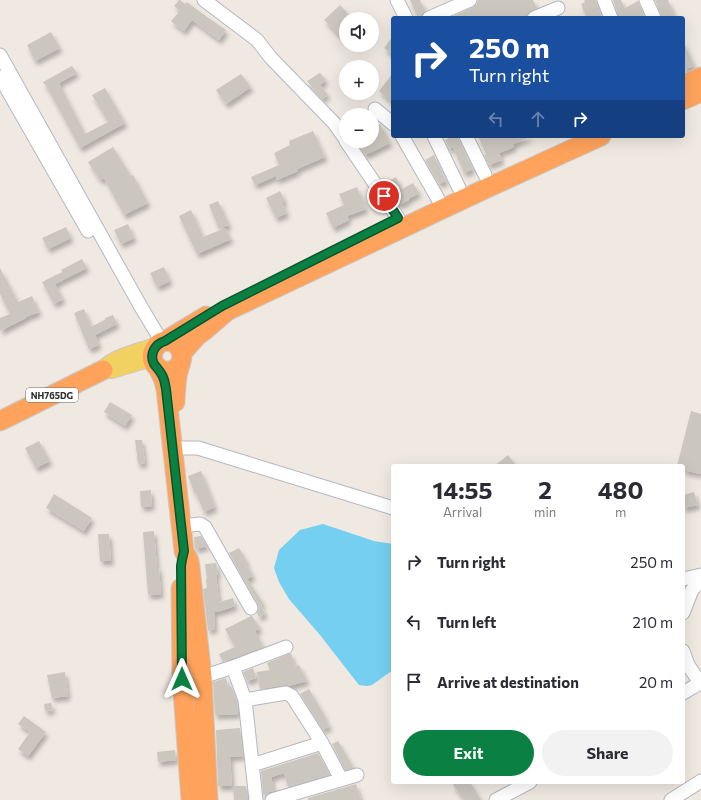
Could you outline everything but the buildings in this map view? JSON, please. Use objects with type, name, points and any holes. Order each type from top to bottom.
[{"type":"highway","points":[[685,87],[701,77]]},
{"type":"highway","points":[[685,88],[701,92]]},
{"type":"highway","points":[[159,350],[222,306],[485,175],[565,138]]},
{"type":"highway","points":[[159,350],[166,371],[177,368],[181,358],[197,336],[227,311],[494,184],[597,138]]},
{"type":"highway","points":[[159,350],[174,343],[180,349],[181,358],[177,376],[173,444]]},
{"type":"highway","points":[[159,350],[173,444],[184,551],[181,566],[182,679],[191,800]]},
{"type":"highway","name":"NH765DG","points":[[0,421],[103,370]]},
{"type":"highway","points":[[184,551],[189,561],[202,677],[208,800]]},
{"type":"main road","points":[[103,370],[112,370],[142,361],[159,350]]},
{"type":"street","points":[[204,0],[257,40],[271,58],[334,123],[339,130]]},
{"type":"street","points":[[397,0],[405,16]]},
{"type":"street","points":[[434,16],[470,0]]},
{"type":"street","points":[[604,0],[610,16]]},
{"type":"street","points":[[646,0],[653,16]]},
{"type":"street","points":[[539,16],[558,9]]},
{"type":"street","points":[[0,56],[141,307],[159,350]]},
{"type":"street","points":[[0,77],[133,310],[159,350]]},
{"type":"street","points":[[379,112],[391,122]]},
{"type":"street","points":[[403,138],[438,199]]},
{"type":"street","points":[[435,138],[459,188]]},
{"type":"street","points":[[467,138],[485,175]]},
{"type":"street","points":[[351,148],[398,218]]},
{"type":"street","points":[[173,444],[198,448],[391,507]]},
{"type":"street","points":[[182,526],[200,524],[205,527],[251,608]]},
{"type":"street","points":[[685,579],[701,575]]},
{"type":"street","points":[[685,608],[692,590],[701,581]]},
{"type":"street","points":[[202,677],[286,647]]},
{"type":"street","points":[[685,657],[688,665],[701,683],[685,692]]},
{"type":"street","points":[[233,667],[246,700],[256,800]]},
{"type":"street","points":[[246,700],[286,693],[290,694],[322,743],[341,780]]},
{"type":"street","points":[[252,766],[322,743]]},
{"type":"street","points":[[272,800],[288,798],[357,775]]},
{"type":"street","points":[[671,800],[701,781]]},
{"type":"street","points":[[496,800],[526,784]]},
{"type":"water","points":[[323,524],[374,541],[391,544],[391,671],[372,685],[359,685],[320,635],[289,599],[279,582],[274,568],[279,550],[300,530]]},
{"type":"route","points":[[182,679],[181,566],[184,551],[166,389],[163,378],[158,368],[154,364],[152,354],[156,346],[160,343],[222,306],[398,218],[384,196]]}]
